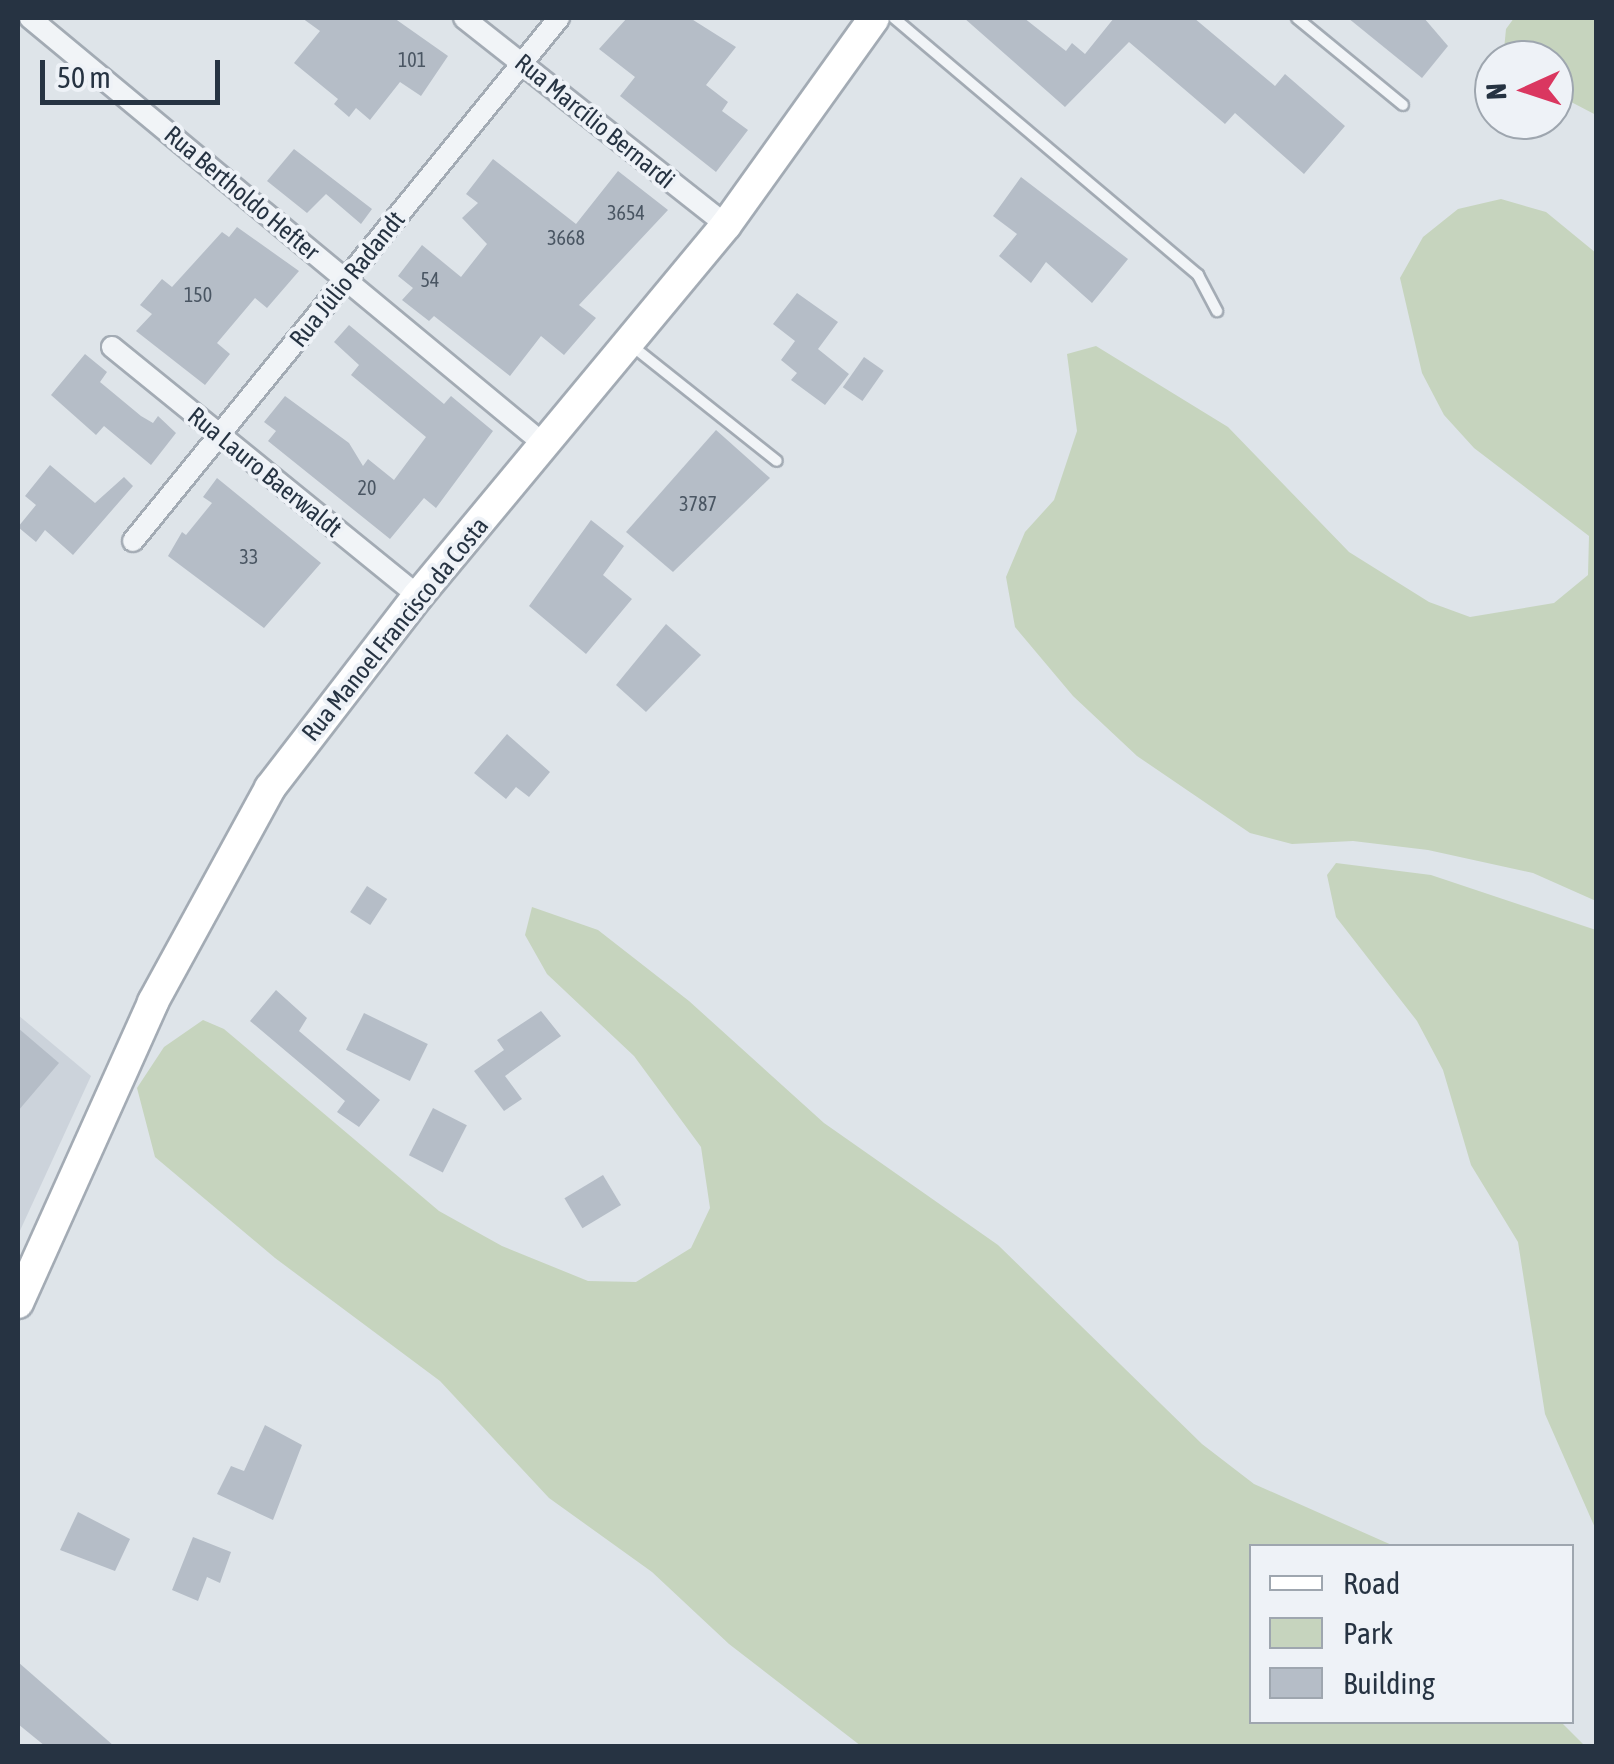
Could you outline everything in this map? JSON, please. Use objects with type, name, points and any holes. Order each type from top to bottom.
[{"type":"main road","name":"Rua Manoel Francisco da Costa","points":[[18,1303],[214,882],[300,746],[418,596],[726,225],[874,18]]},
{"type":"street","name":"Rua Bertholdo Hefter","points":[[30,18],[546,446]]},
{"type":"street","name":"Rua Marcílio Bernardi","points":[[464,18],[726,225]]},
{"type":"street","name":"Rua Júlio Radandt","points":[[134,540],[559,18]]},
{"type":"street","name":"Rua Lauro Baerwaldt","points":[[112,347],[418,596]]},
{"type":"lane","points":[[894,18],[1198,275],[1217,311]]},
{"type":"lane","points":[[1297,18],[1403,105]]},
{"type":"lane","points":[[630,345],[777,461]]},
{"type":"shaded area","points":[[18,1015],[91,1076],[18,1235]]},
{"type":"green space","points":[[1514,18],[1596,18],[1596,115],[1574,103],[1574,40],[1505,40],[1506,29]]},
{"type":"green space","points":[[1501,199],[1546,212],[1596,253],[1596,901],[1533,873],[1428,850],[1353,841],[1292,844],[1250,833],[1137,756],[1073,696],[1015,627],[1006,577],[1025,532],[1054,500],[1077,431],[1067,354],[1096,346],[1228,427],[1349,552],[1429,602],[1470,617],[1554,603],[1588,575],[1589,536],[1474,448],[1444,415],[1422,373],[1400,278],[1423,237],[1458,209]]},
{"type":"green space","points":[[1336,863],[1431,875],[1596,930],[1596,1530],[1545,1414],[1518,1242],[1471,1165],[1443,1070],[1417,1021],[1336,917],[1327,875]]},
{"type":"green space","points":[[532,907],[598,930],[689,1001],[824,1123],[998,1245],[1202,1444],[1254,1484],[1389,1544],[1249,1544],[1249,1724],[1563,1724],[1585,1746],[861,1746],[729,1644],[652,1572],[549,1498],[440,1381],[275,1258],[155,1157],[137,1088],[164,1047],[203,1020],[224,1029],[439,1211],[502,1246],[588,1281],[636,1282],[691,1248],[710,1208],[701,1147],[634,1056],[547,974],[525,935]]},
{"type":"building","points":[[302,18],[394,18],[448,56],[421,96],[400,82],[370,120],[356,108],[349,117],[334,104],[338,99],[294,63],[320,31]]},
{"type":"building","points":[[627,18],[690,18],[736,47],[706,85],[728,102],[722,111],[748,130],[716,172],[620,96],[635,77],[599,49]]},
{"type":"building","points":[[964,18],[1024,18],[1066,51],[1072,43],[1085,54],[1114,18],[1194,18],[1275,86],[1285,74],[1345,126],[1304,174],[1235,113],[1225,124],[1129,42],[1065,107]]},
{"type":"building","points":[[1348,18],[1424,18],[1448,46],[1422,78]]},
{"type":"building","points":[[294,149],[372,209],[361,224],[326,194],[307,213],[267,181]]},
{"type":"building","points":[[493,159],[576,224],[618,171],[668,210],[579,305],[596,318],[564,355],[541,336],[510,376],[434,316],[429,321],[402,300],[413,288],[398,276],[422,245],[461,277],[487,244],[462,218],[478,203],[466,194]]},
{"type":"building","points":[[1021,177],[1128,259],[1092,303],[1046,262],[1031,283],[999,256],[1017,234],[993,216]]},
{"type":"building","points":[[237,227],[299,271],[267,308],[255,298],[217,343],[230,354],[205,385],[136,331],[152,314],[140,305],[162,279],[172,287],[222,232],[229,237]]},
{"type":"building","points":[[797,293],[838,322],[818,349],[849,374],[825,405],[791,380],[797,373],[781,360],[795,341],[773,324]]},
{"type":"building","points":[[349,325],[444,404],[451,396],[493,431],[436,508],[424,498],[390,539],[268,441],[276,431],[264,422],[285,396],[349,443],[363,466],[368,459],[394,480],[426,437],[351,375],[359,365],[334,342]]},
{"type":"building","points":[[85,354],[107,372],[100,382],[141,416],[153,423],[158,416],[176,433],[151,465],[104,426],[96,435],[51,395]]},
{"type":"building","points":[[864,357],[884,371],[862,401],[843,387]]},
{"type":"building","points":[[716,430],[770,478],[673,572],[626,532]]},
{"type":"building","points":[[50,465],[95,503],[124,477],[133,486],[73,555],[45,530],[36,542],[18,527],[36,505],[25,496]]},
{"type":"building","points":[[217,478],[321,563],[264,628],[168,556],[182,532],[186,535],[212,503],[203,497]]},
{"type":"building","points":[[591,520],[624,546],[603,575],[632,599],[586,654],[529,606]]},
{"type":"building","points":[[666,624],[701,655],[646,712],[616,685]]},
{"type":"building","points":[[507,734],[550,772],[529,797],[516,787],[506,799],[474,773]]},
{"type":"building","points":[[367,886],[387,899],[370,925],[350,912]]},
{"type":"building","points":[[276,990],[307,1018],[299,1031],[380,1100],[359,1127],[337,1112],[345,1101],[250,1021]]},
{"type":"building","points":[[541,1011],[561,1036],[505,1076],[522,1099],[504,1111],[474,1071],[504,1050],[497,1040]]},
{"type":"building","points":[[364,1013],[428,1044],[410,1081],[346,1050]]},
{"type":"building","points":[[18,1028],[59,1063],[18,1111]]},
{"type":"building","points":[[433,1108],[467,1125],[443,1172],[409,1155]]},
{"type":"building","points":[[603,1175],[621,1205],[582,1228],[564,1198]]},
{"type":"building","points":[[265,1425],[302,1445],[273,1520],[217,1494],[231,1466],[244,1471]]},
{"type":"building","points":[[78,1512],[130,1539],[115,1571],[60,1550]]},
{"type":"building","points":[[193,1537],[231,1552],[220,1583],[207,1577],[198,1601],[172,1590]]},
{"type":"building","points":[[18,1662],[114,1746],[45,1746],[18,1724]]}]
